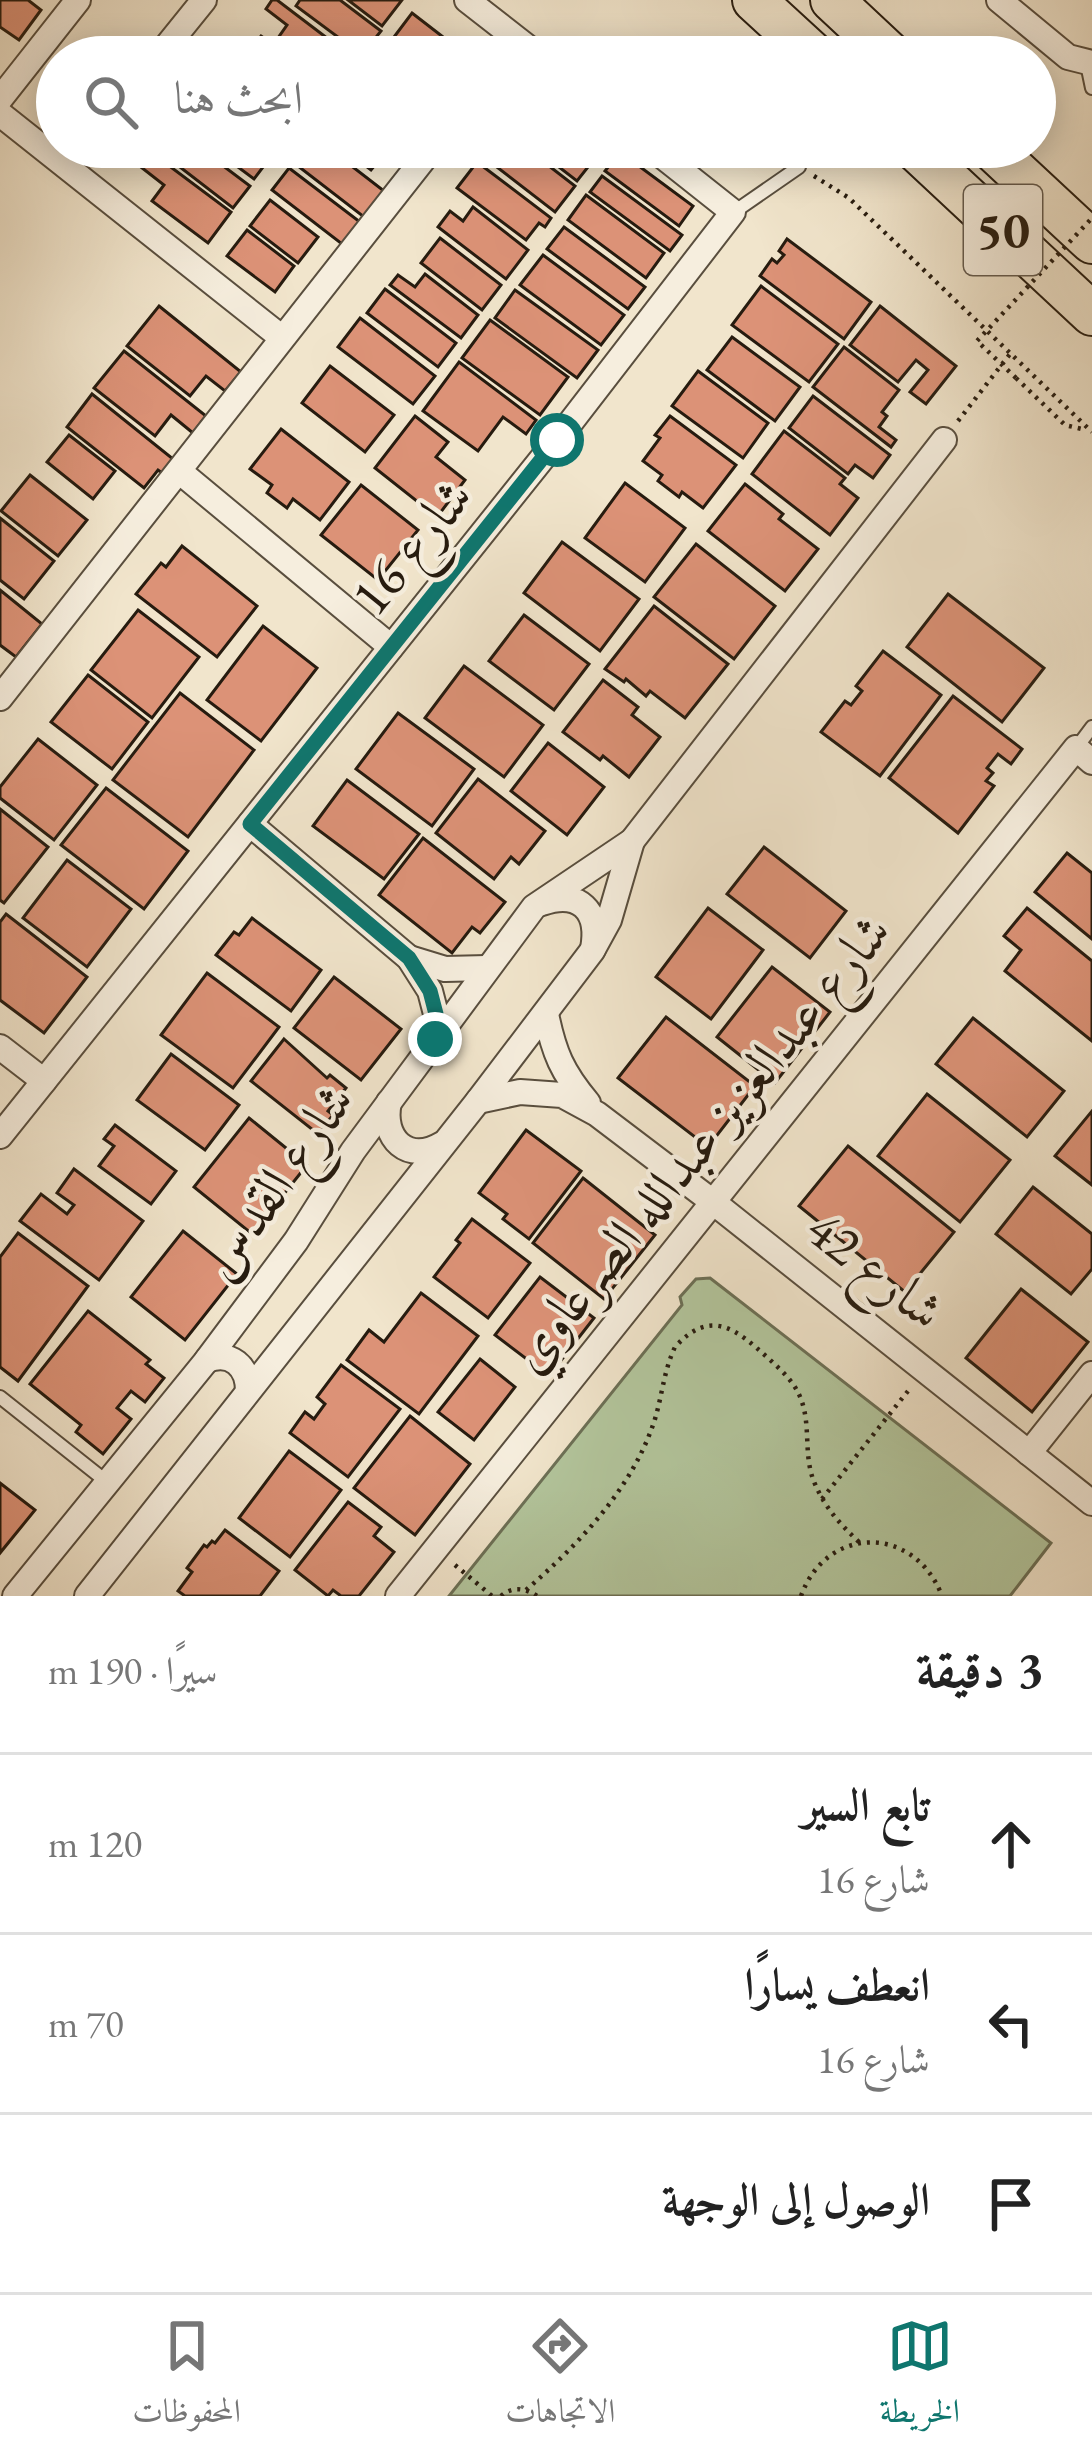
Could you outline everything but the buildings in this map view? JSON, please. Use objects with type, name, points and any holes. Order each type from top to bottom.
[{"type":"highway","points":[[754,0],[793,36]]},
{"type":"highway","points":[[832,0],[871,36]]},
{"type":"highway","name":"50","points":[[936,168],[1092,314]]},
{"type":"highway","name":"50","points":[[1015,168],[1087,230]]},
{"type":"highway","points":[[985,214],[1092,336]]},
{"type":"street","points":[[50,36],[79,0]]},
{"type":"street","points":[[175,36],[204,0]]},
{"type":"street","points":[[467,0],[501,36]]},
{"type":"street","points":[[999,0],[1043,36]]},
{"type":"street","points":[[1056,46],[1090,71]]},
{"type":"street","points":[[0,99],[36,54]]},
{"type":"street","points":[[0,114],[36,134]]},
{"type":"street","points":[[90,168],[281,337]]},
{"type":"street","points":[[0,698],[416,168]]},
{"type":"street","points":[[677,168],[733,212]]},
{"type":"street","name":"شارع 16","points":[[0,1136],[557,440],[733,212]]},
{"type":"street","name":"شارع القدس","points":[[15,1596],[207,1360],[296,1241],[353,1150],[534,907],[632,842],[944,440]]},
{"type":"street","points":[[179,471],[391,647]]},
{"type":"street","name":"شارع عبدالعزيز عبدالله الصرعاوي","points":[[398,1596],[713,1202],[1084,755]]},
{"type":"street","points":[[250,824],[409,958],[430,991],[435,1039]]},
{"type":"street","name":"شارع القدس","points":[[87,1596],[592,951],[609,920],[632,842]]},
{"type":"street","points":[[534,907],[562,897],[575,900],[592,917],[596,932],[592,951]]},
{"type":"street","points":[[409,958],[446,969],[488,968]]},
{"type":"street","name":"شارع 42","points":[[546,1014],[554,1052],[597,1114]]},
{"type":"street","points":[[0,1047],[44,1082]]},
{"type":"street","name":"شارع 42","points":[[478,1101],[520,1092],[562,1095],[597,1114],[1092,1502]]},
{"type":"street","points":[[389,1102],[386,1118],[400,1145],[414,1152],[430,1151],[444,1143]]},
{"type":"street","points":[[207,1360],[217,1357],[237,1362],[244,1370],[248,1391]]},
{"type":"street","points":[[1029,1453],[1092,1374]]},
{"type":"lane","points":[[733,212],[798,168]]},
{"type":"lane","points":[[1084,755],[1092,727]]},
{"type":"lane","points":[[0,1397],[108,1482]]},
{"type":"path","points":[[801,168],[849,198],[1092,432]]},
{"type":"path","points":[[1087,230],[977,340],[1065,425],[1092,432]]},
{"type":"path","points":[[944,440],[1011,353]]},
{"type":"path","points":[[526,1590],[572,1550],[623,1483],[654,1423],[675,1347],[703,1327],[738,1330],[788,1377],[803,1405],[813,1480],[839,1523],[860,1543]]},
{"type":"path","points":[[822,1499],[925,1369]]},
{"type":"path","points":[[801,1596],[818,1565],[860,1543],[891,1545],[919,1559],[942,1596]]},
{"type":"path","points":[[435,1549],[492,1596]]},
{"type":"path","points":[[500,1596],[515,1589],[537,1596]]},
{"type":"green space","points":[[710,1278],[1051,1543],[1010,1596],[449,1596],[682,1305],[680,1297],[696,1279]]},
{"type":"route","points":[[435,1039],[430,991],[409,958],[250,824],[557,440]]}]
